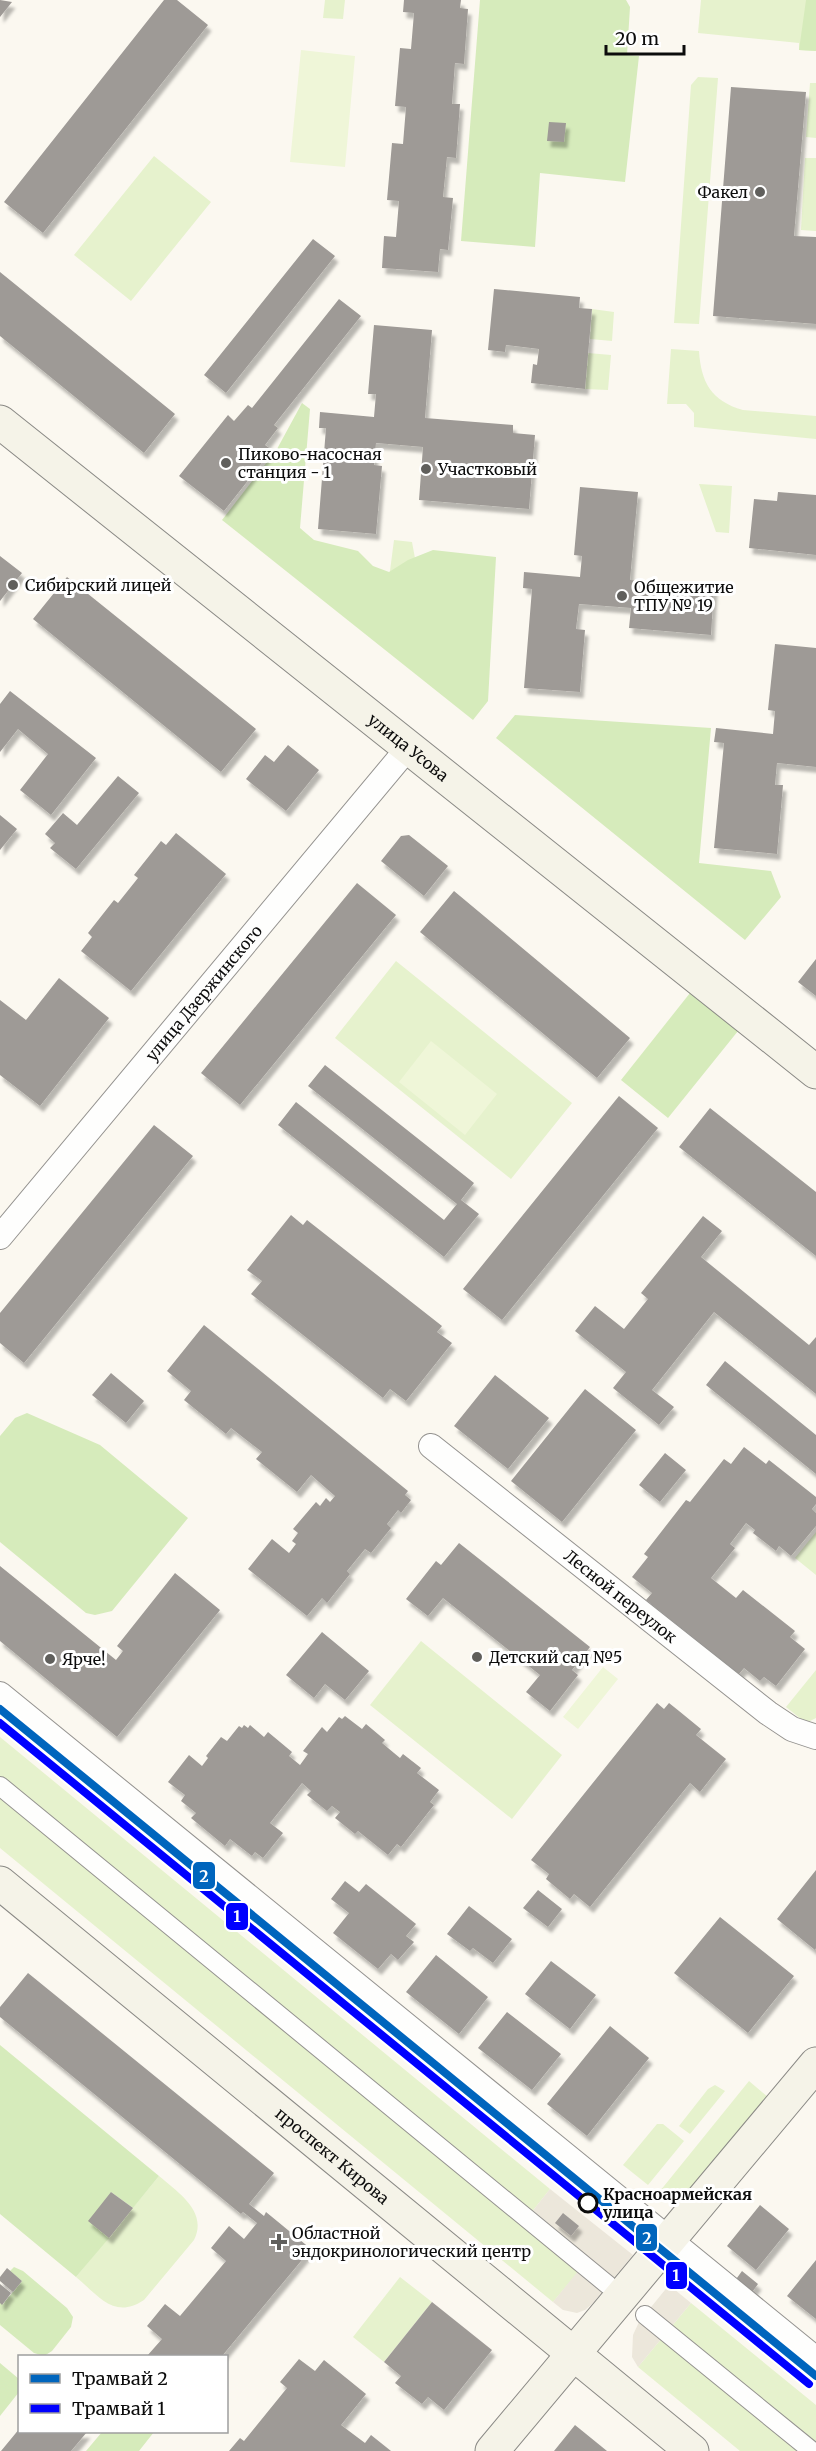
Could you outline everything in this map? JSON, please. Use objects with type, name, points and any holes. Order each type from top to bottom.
[{"type":"main road","name":"улица Усова","points":[[0,422],[816,1072]]},
{"type":"main road","name":"проспект Кирова","points":[[0,1883],[692,2451]]},
{"type":"main road","points":[[492,2451],[816,2064]]},
{"type":"street","name":"улица Дзержинского","points":[[0,1237],[408,748]]},
{"type":"street","name":"Лесной переулок","points":[[431,1446],[768,1713],[792,1729],[816,1737]]},
{"type":"street","points":[[0,1694],[816,2359]]},
{"type":"street","points":[[0,1786],[608,2285]]},
{"type":"street","points":[[645,2315],[812,2451]]},
{"type":"green space","points":[[325,0],[345,0],[343,19],[323,18]]},
{"type":"green space","points":[[480,0],[626,0],[630,7],[627,55],[639,56],[625,182],[540,173],[535,247],[461,241]]},
{"type":"green space","points":[[701,0],[816,0],[816,51],[799,50],[799,43],[698,33]]},
{"type":"green space","points":[[806,0],[816,0],[816,51],[799,50]]},
{"type":"green space","points":[[301,50],[355,56],[345,167],[290,162]]},
{"type":"green space","points":[[698,77],[718,78],[699,324],[674,323],[691,85]]},
{"type":"green space","points":[[810,83],[816,83],[816,138],[806,137]]},
{"type":"green space","points":[[154,156],[211,202],[131,301],[74,255]]},
{"type":"green space","points":[[805,158],[816,158],[816,231],[801,230]]},
{"type":"green space","points":[[592,309],[614,312],[612,341],[590,339]]},
{"type":"green space","points":[[671,349],[699,351],[705,381],[716,396],[732,406],[743,410],[816,416],[816,439],[694,427],[694,413],[686,404],[667,404]]},
{"type":"green space","points":[[588,353],[611,355],[608,390],[585,389]]},
{"type":"green space","points":[[302,403],[310,409],[300,528],[314,540],[358,551],[373,566],[389,572],[408,560],[433,550],[496,557],[488,701],[473,720],[222,520],[277,449]]},
{"type":"green space","points":[[699,484],[732,486],[729,533],[716,532]]},
{"type":"green space","points":[[394,540],[412,542],[429,634],[387,594]]},
{"type":"green space","points":[[515,715],[711,728],[699,863],[771,871],[781,897],[745,940],[496,738]]},
{"type":"green space","points":[[396,961],[572,1103],[511,1179],[335,1038]]},
{"type":"green space","points":[[690,993],[738,1031],[668,1118],[621,1080]]},
{"type":"green space","points":[[431,1041],[497,1094],[465,1135],[399,1082]]},
{"type":"green space","points":[[27,1413],[100,1445],[188,1518],[112,1611],[95,1615],[86,1613],[0,1542],[0,1436],[15,1418]]},
{"type":"green space","points":[[816,1532],[816,1575],[795,1558]]},
{"type":"green space","points":[[421,1641],[562,1755],[512,1819],[370,1705]]},
{"type":"green space","points":[[603,1667],[618,1679],[578,1729],[563,1717]]},
{"type":"green space","points":[[816,1670],[816,1718],[806,1723],[786,1707]]},
{"type":"green space","points":[[0,1737],[550,2189],[527,2218],[584,2265],[553,2302],[0,1848]]},
{"type":"green space","points":[[0,2045],[159,2176],[133,2208],[111,2192],[109,2238],[76,2277],[0,2214]]},
{"type":"green space","points":[[749,2081],[768,2097],[678,2206],[660,2191]]},
{"type":"green space","points":[[715,2085],[725,2091],[690,2134],[679,2126],[708,2089]]},
{"type":"green space","points":[[657,2124],[663,2124],[684,2141],[648,2185],[623,2165]]},
{"type":"green space","points":[[159,2176],[183,2196],[194,2212],[197,2230],[194,2240],[144,2300],[133,2306],[115,2307],[100,2298],[76,2277]]},
{"type":"green space","points":[[14,2267],[23,2271],[67,2308],[73,2317],[71,2327],[52,2351],[46,2355],[34,2353],[0,2325],[0,2303],[3,2304],[22,2281],[10,2271]]},
{"type":"green space","points":[[400,2277],[432,2302],[384,2362],[353,2337]]},
{"type":"green space","points":[[691,2303],[816,2405],[816,2451],[740,2451],[638,2367]]},
{"type":"green space","points":[[0,2363],[18,2378],[18,2393],[0,2416]]},
{"type":"green space","points":[[101,2433],[153,2433],[139,2451],[86,2451]]},
{"type":"shaded area","points":[[550,2189],[633,2255],[592,2304],[577,2313],[563,2310],[553,2302],[583,2265],[527,2218]]},
{"type":"shaded area","points":[[669,2285],[691,2303],[638,2367],[632,2357],[633,2335],[639,2322]]},
{"type":"building","points":[[0,0],[12,2],[0,17]]},
{"type":"building","points":[[164,0],[177,0],[208,25],[43,233],[4,202]]},
{"type":"building","points":[[404,0],[461,0],[460,8],[468,9],[464,64],[455,63],[452,104],[460,104],[456,158],[447,157],[443,197],[453,198],[448,250],[440,249],[438,272],[382,268],[384,236],[396,237],[399,201],[387,200],[392,143],[403,144],[406,107],[395,106],[400,48],[411,49],[414,13],[403,12]]},
{"type":"building","name":"Факел","points":[[731,87],[806,92],[794,236],[816,237],[816,324],[713,316]]},
{"type":"building","points":[[549,122],[566,123],[564,142],[547,141]]},
{"type":"building","points":[[313,239],[335,256],[226,393],[204,375]]},
{"type":"building","points":[[0,272],[175,414],[144,453],[0,336]]},
{"type":"building","points":[[494,289],[580,297],[579,308],[592,309],[585,389],[531,383],[533,364],[537,365],[539,349],[506,345],[505,352],[488,350]]},
{"type":"building","points":[[339,299],[361,316],[274,425],[278,428],[265,445],[272,450],[224,511],[179,476],[228,415],[234,421],[248,405],[252,408]]},
{"type":"building","points":[[374,325],[432,330],[425,418],[513,425],[513,433],[535,435],[529,509],[419,500],[423,447],[376,443],[374,465],[382,466],[376,534],[318,529],[326,428],[319,428],[320,412],[374,417],[376,394],[368,394]]},
{"type":"building","name":"Общежитие ТПУ № 19","points":[[580,487],[638,492],[630,580],[714,587],[711,635],[629,628],[631,608],[579,604],[576,629],[585,630],[580,692],[524,688],[532,589],[523,588],[524,572],[580,577],[582,556],[574,555]]},
{"type":"building","points":[[778,492],[816,495],[816,555],[749,548],[754,499],[777,501]]},
{"type":"building","points":[[0,556],[22,573],[0,601]]},
{"type":"building","points":[[67,577],[256,729],[221,772],[33,619]]},
{"type":"building","points":[[775,644],[816,648],[816,767],[777,763],[775,785],[783,785],[777,854],[714,848],[724,743],[714,742],[716,728],[773,734],[775,711],[768,710]]},
{"type":"building","points":[[10,691],[96,758],[51,815],[20,790],[48,754],[18,729],[0,752],[0,704]]},
{"type":"building","points":[[288,745],[319,770],[286,811],[246,779],[265,755],[274,762]]},
{"type":"building","points":[[118,776],[139,793],[76,869],[50,848],[55,843],[45,834],[63,813],[77,825]]},
{"type":"building","points":[[0,815],[17,829],[0,850]]},
{"type":"building","points":[[176,833],[226,874],[131,991],[81,951],[92,937],[88,933],[114,900],[118,903],[138,878],[134,875],[161,841],[166,845]]},
{"type":"building","points":[[409,835],[448,866],[424,896],[381,861],[401,836]]},
{"type":"building","points":[[357,883],[396,915],[240,1105],[201,1073]]},
{"type":"building","points":[[454,891],[630,1038],[597,1078],[420,932]]},
{"type":"building","points":[[816,959],[816,996],[798,982]]},
{"type":"building","points":[[59,978],[109,1018],[40,1106],[0,1075],[0,1000],[26,1020]]},
{"type":"building","points":[[325,1065],[474,1183],[461,1200],[479,1214],[444,1257],[278,1125],[296,1102],[444,1220],[457,1204],[308,1086]]},
{"type":"building","points":[[619,1096],[658,1128],[502,1320],[463,1289]]},
{"type":"building","points":[[710,1108],[816,1192],[816,1256],[679,1147]]},
{"type":"building","points":[[154,1125],[193,1156],[24,1363],[0,1343],[0,1313]]},
{"type":"building","points":[[291,1215],[303,1225],[307,1220],[442,1326],[437,1332],[452,1343],[406,1401],[390,1389],[383,1398],[251,1294],[262,1281],[247,1270]]},
{"type":"building","points":[[703,1216],[722,1231],[701,1257],[809,1345],[816,1337],[816,1394],[714,1312],[652,1390],[674,1407],[659,1425],[613,1388],[626,1372],[575,1331],[595,1306],[624,1329],[648,1299],[641,1293]]},
{"type":"building","points":[[204,1325],[408,1491],[405,1495],[411,1500],[401,1513],[398,1510],[387,1524],[391,1528],[371,1553],[365,1549],[347,1571],[350,1574],[327,1603],[322,1598],[307,1616],[248,1569],[272,1539],[289,1553],[296,1544],[292,1541],[298,1533],[293,1529],[316,1502],[320,1506],[326,1498],[330,1502],[335,1496],[311,1475],[297,1492],[256,1459],[262,1452],[231,1428],[226,1434],[184,1400],[191,1391],[167,1371]]},
{"type":"building","points":[[725,1361],[816,1435],[816,1474],[706,1385]]},
{"type":"building","points":[[111,1373],[144,1401],[126,1423],[92,1395]]},
{"type":"building","points":[[495,1375],[549,1418],[508,1469],[454,1426]]},
{"type":"building","points":[[585,1389],[636,1430],[562,1522],[511,1481]]},
{"type":"building","points":[[744,1447],[766,1464],[769,1460],[816,1497],[816,1504],[812,1509],[816,1513],[816,1526],[791,1556],[779,1546],[776,1551],[753,1533],[755,1530],[746,1523],[730,1544],[735,1548],[711,1578],[736,1598],[743,1590],[795,1631],[790,1637],[805,1649],[776,1686],[764,1677],[760,1681],[744,1668],[739,1674],[646,1600],[652,1593],[632,1577],[648,1557],[644,1554],[686,1500],[690,1502],[724,1459],[731,1464]]},
{"type":"building","points":[[665,1453],[686,1470],[660,1502],[639,1485]]},
{"type":"building","points":[[459,1543],[590,1647],[572,1670],[578,1675],[550,1711],[526,1692],[540,1675],[443,1598],[428,1616],[406,1599],[436,1561],[441,1565]]},
{"type":"building","points":[[0,1566],[116,1660],[123,1651],[117,1646],[175,1573],[220,1610],[117,1737],[0,1641]]},
{"type":"building","points":[[322,1632],[369,1671],[345,1700],[325,1684],[314,1698],[286,1675]]},
{"type":"building","points":[[657,1703],[664,1709],[669,1703],[679,1711],[701,1729],[696,1735],[726,1759],[700,1792],[690,1783],[590,1907],[574,1894],[570,1899],[546,1879],[549,1874],[531,1860]]},
{"type":"building","points":[[345,1716],[362,1729],[366,1724],[385,1740],[382,1743],[400,1758],[403,1754],[421,1768],[417,1773],[439,1790],[430,1802],[434,1805],[401,1847],[397,1844],[388,1855],[358,1831],[355,1834],[335,1818],[340,1812],[332,1806],[327,1811],[307,1795],[311,1791],[302,1783],[270,1823],[283,1833],[263,1858],[255,1852],[252,1856],[230,1839],[225,1846],[191,1818],[196,1813],[181,1801],[185,1795],[168,1782],[189,1755],[202,1766],[208,1758],[206,1756],[221,1737],[227,1741],[239,1726],[242,1728],[244,1725],[248,1728],[250,1725],[264,1737],[268,1732],[292,1752],[289,1756],[300,1765],[308,1754],[303,1751],[322,1727],[327,1732],[339,1717],[342,1719]]},
{"type":"building","points":[[816,1870],[816,1948],[815,1950],[777,1919]]},
{"type":"building","points":[[345,1881],[359,1892],[366,1884],[416,1924],[406,1936],[414,1942],[398,1960],[391,1954],[378,1969],[333,1933],[349,1913],[331,1899]]},
{"type":"building","points":[[538,1890],[562,1909],[548,1927],[523,1908]]},
{"type":"building","points":[[469,1906],[512,1939],[493,1963],[473,1948],[470,1951],[447,1934]]},
{"type":"building","points":[[720,1917],[794,1976],[748,2033],[674,1973]]},
{"type":"building","points":[[436,1955],[488,1997],[459,2034],[406,1992]]},
{"type":"building","points":[[551,1961],[596,1995],[570,2029],[525,1994]]},
{"type":"building","points":[[28,1973],[274,2173],[249,2204],[264,2216],[266,2212],[311,2249],[223,2355],[148,2355],[162,2339],[147,2326],[165,2304],[180,2316],[226,2261],[211,2248],[229,2226],[244,2239],[257,2223],[243,2212],[241,2214],[0,2017],[0,2007]]},
{"type":"building","points":[[507,2012],[561,2054],[532,2090],[478,2048]]},
{"type":"building","points":[[610,2026],[649,2058],[587,2136],[547,2104]]},
{"type":"building","points":[[111,2192],[133,2208],[109,2238],[88,2221]]},
{"type":"building","points":[[760,2205],[789,2229],[756,2270],[727,2246]]},
{"type":"building","points":[[563,2213],[579,2226],[571,2236],[555,2223]]},
{"type":"building","points":[[816,2260],[816,2319],[787,2296]]},
{"type":"building","points":[[7,2268],[22,2281],[13,2292],[0,2281],[0,2277]]},
{"type":"building","points":[[742,2271],[758,2284],[750,2295],[734,2282]]},
{"type":"building","points":[[0,2284],[11,2293],[2,2305],[0,2303]]},
{"type":"building","points":[[432,2302],[492,2350],[444,2410],[428,2397],[422,2404],[395,2383],[401,2376],[384,2362]]},
{"type":"building","points":[[299,2359],[315,2371],[324,2360],[366,2394],[341,2425],[365,2443],[371,2435],[391,2451],[229,2451],[240,2438],[244,2441],[287,2388],[280,2382]]},
{"type":"building","points":[[575,2425],[607,2451],[554,2451]]},
{"type":"building","points":[[18,2430],[18,2433],[86,2433],[71,2451],[1,2451]]},
{"type":"tram line","name":"2","points":[[0,1709],[816,2376]]},
{"type":"tram line","name":"1","points":[[0,1723],[809,2384]]},
{"type":"place","name":"Факел","points":[[760,192]]},
{"type":"place","name":"Пиково-насосная станция - 1","points":[[226,463]]},
{"type":"place","name":"Участковый","points":[[426,469]]},
{"type":"place","name":"Сибирский лицей","points":[[13,585]]},
{"type":"place","name":"Общежитие ТПУ № 19","points":[[622,596]]},
{"type":"place","name":"Детский сад №5","points":[[477,1657]]},
{"type":"place","name":"Ярче!","points":[[50,1659]]},
{"type":"place","name":"Красноармейская улица","points":[[588,2203]]},
{"type":"place","name":"Областной эндокринологический центр","points":[[279,2242]]}]
